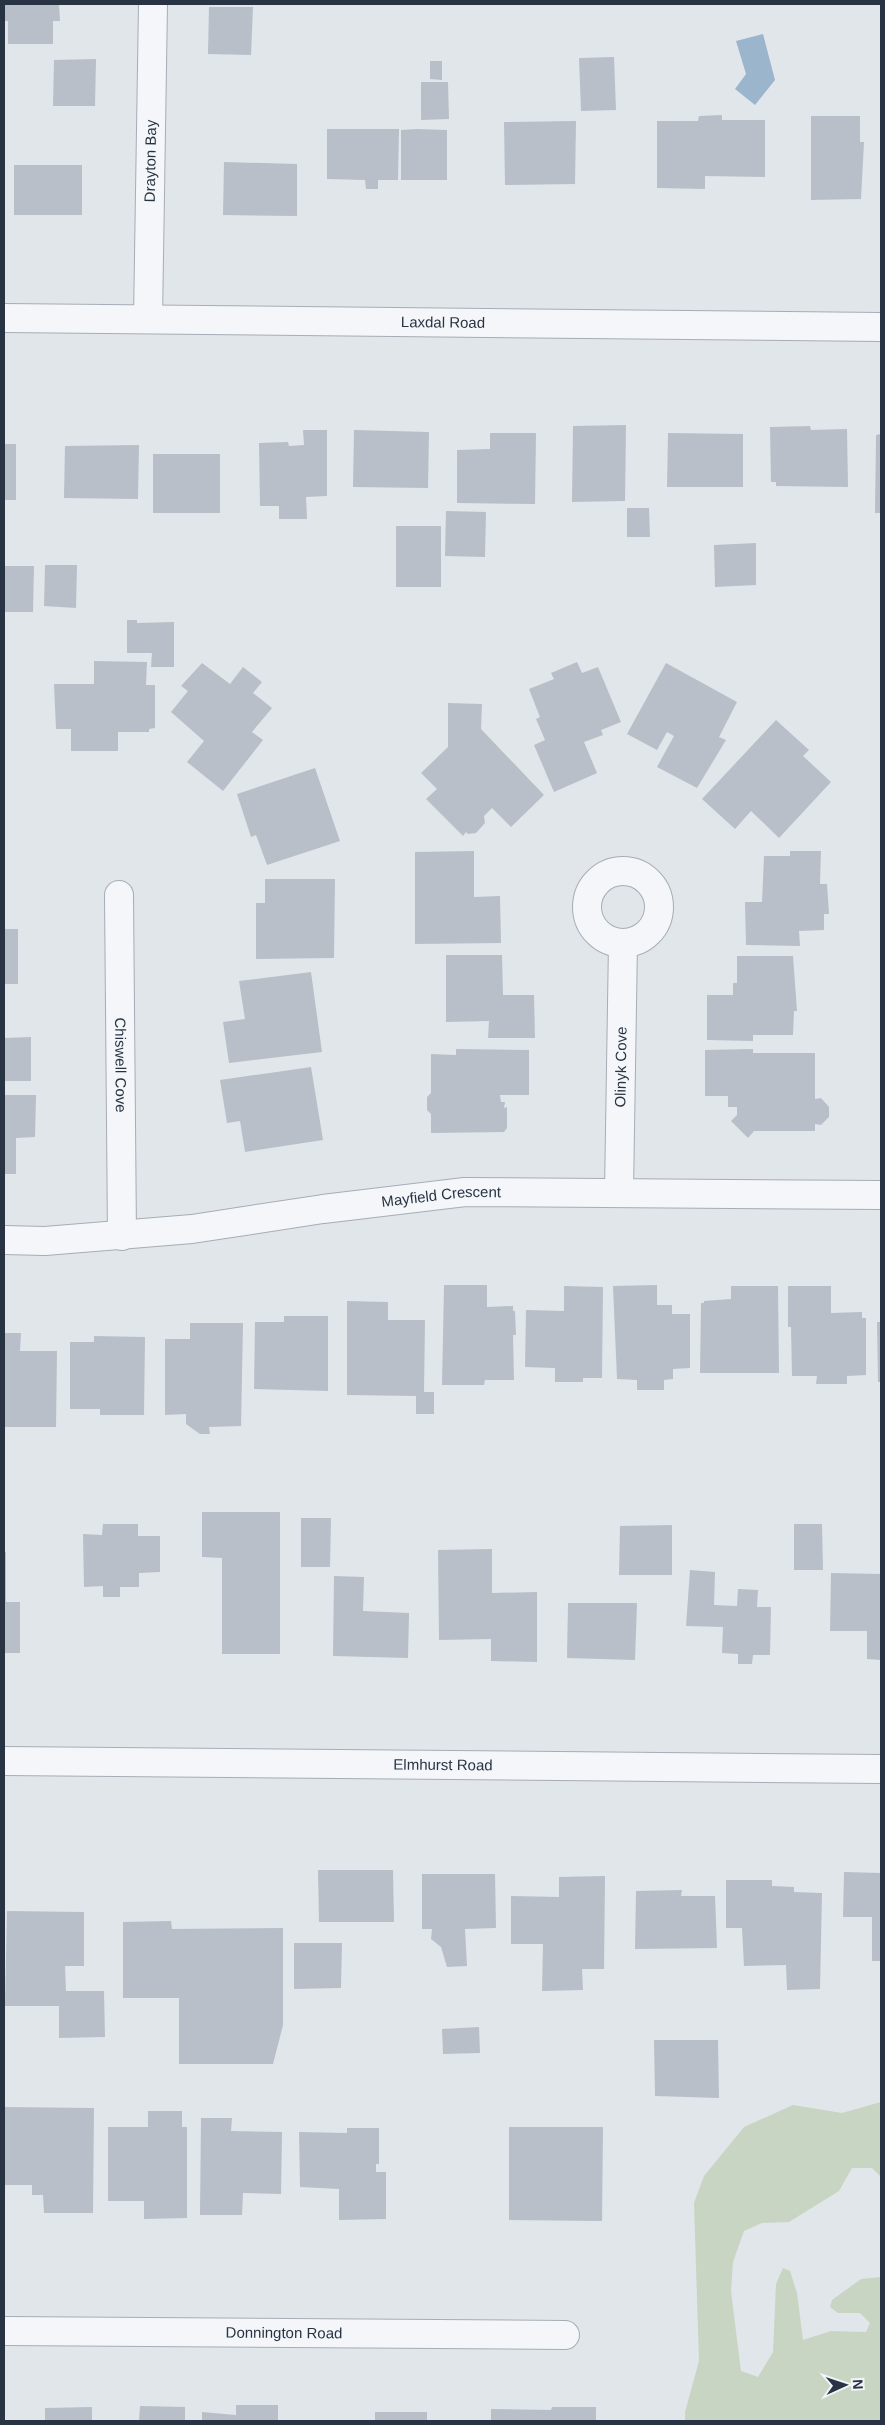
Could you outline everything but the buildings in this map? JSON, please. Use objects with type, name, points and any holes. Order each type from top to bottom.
[{"type":"street","name":"Drayton Bay","points":[[148,319],[153,4]]},
{"type":"street","name":"Laxdal Road","points":[[4,318],[881,327]]},
{"type":"street","name":"Chiswell Cove","points":[[119,895],[122,1236]]},
{"type":"street","name":"Olinyk Cove","points":[[619,1192],[623,943]]},
{"type":"street","name":"Mayfield Crescent","points":[[4,1240],[122,1236],[192,1229],[323,1209],[465,1192],[881,1195]]},
{"type":"street","name":"Elmhurst Road","points":[[4,1761],[881,1770]]},
{"type":"street","name":"Donnington Road","points":[[4,2331],[565,2335]]},
{"type":"green space","points":[[881,2102],[881,2177],[872,2168],[852,2168],[839,2191],[789,2222],[762,2223],[744,2231],[733,2262],[731,2291],[741,2371],[758,2377],[773,2352],[776,2284],[783,2268],[790,2271],[797,2293],[803,2340],[831,2331],[866,2332],[870,2323],[860,2313],[838,2313],[830,2307],[832,2300],[861,2279],[881,2277],[881,2421],[685,2421],[685,2412],[699,2361],[694,2203],[704,2176],[744,2127],[793,2105],[842,2113]]},
{"type":"water","points":[[763,34],[775,80],[755,105],[735,89],[746,74],[736,41]]}]
